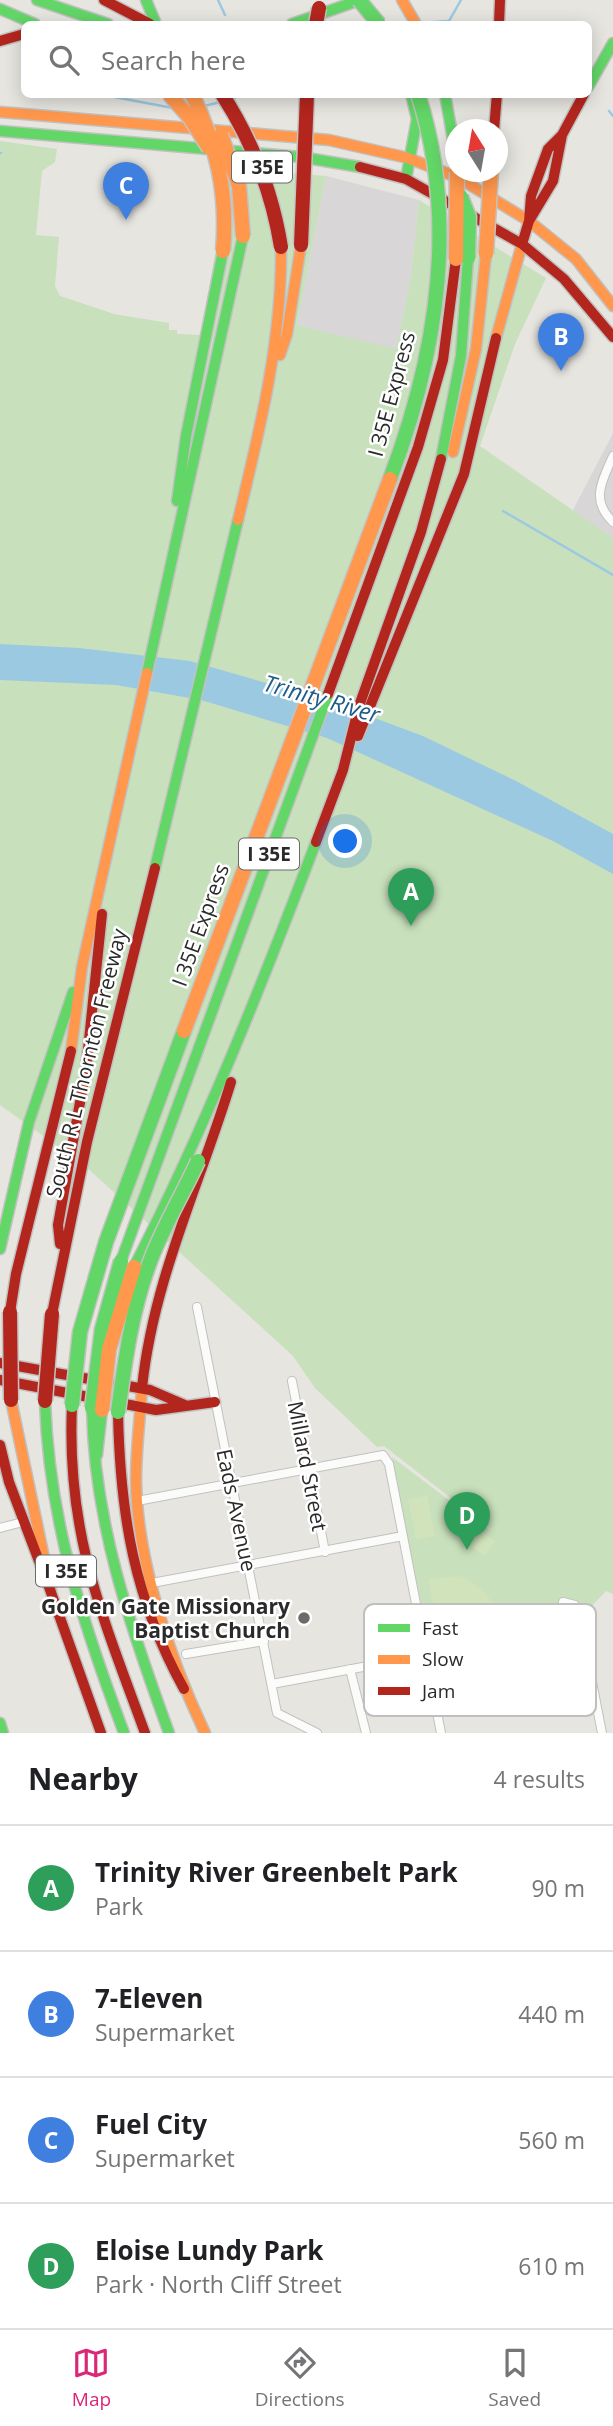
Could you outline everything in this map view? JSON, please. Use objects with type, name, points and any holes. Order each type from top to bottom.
[{"type":"main road","points":[[30,0],[69,21]]},
{"type":"main road","points":[[37,0],[99,21]]},
{"type":"main road","points":[[104,0],[145,21]]},
{"type":"main road","points":[[146,0],[155,21]]},
{"type":"main road","points":[[317,21],[323,0]]},
{"type":"main road","points":[[300,21],[359,0],[376,21]]},
{"type":"main road","points":[[402,0],[414,21]]},
{"type":"main road","points":[[499,21],[500,0]]},
{"type":"main road","points":[[0,9],[28,21]]},
{"type":"main road","points":[[0,41],[21,35]]},
{"type":"main road","points":[[592,82],[613,43]]},
{"type":"main road","points":[[172,98],[190,118],[217,164],[229,199],[238,268]]},
{"type":"main road","points":[[174,543],[186,436],[223,251],[226,216],[222,162],[194,98]]},
{"type":"main road","points":[[51,1591],[11,1400],[10,1312],[16,1274],[70,1056],[82,967],[174,543],[238,268],[243,213],[234,168],[217,125],[195,98]]},
{"type":"main road","name":"I 35E","points":[[225,98],[243,125],[259,158],[274,207],[281,247],[280,312],[263,403]]},
{"type":"main road","points":[[263,403],[287,334],[295,284],[305,187],[307,98]]},
{"type":"main road","points":[[405,180],[417,119],[412,98]]},
{"type":"main road","name":"I 35E Express","points":[[145,1733],[106,1628],[81,1542],[72,1488],[72,1405],[80,1332],[106,1242],[405,435],[417,394],[435,296],[440,227],[434,142],[419,98]]},
{"type":"main road","points":[[446,98],[449,119]]},
{"type":"main road","points":[[495,119],[496,98]]},
{"type":"main road","points":[[97,1409],[108,1349],[131,1275],[185,1167],[243,1034],[342,770],[372,706],[464,474],[500,318],[529,221],[531,196],[548,149],[562,135],[582,98]]},
{"type":"main road","points":[[0,111],[289,136],[363,147],[408,158],[458,178],[529,221],[576,259],[609,300],[589,306]]},
{"type":"main road","points":[[0,131],[344,164],[405,180],[522,244],[564,279],[613,337]]},
{"type":"main road","points":[[200,149],[216,139],[228,137],[289,136]]},
{"type":"main road","points":[[344,164],[361,153],[363,147]]},
{"type":"main road","name":"I 35E","points":[[169,1733],[101,1527],[93,1469],[101,1441],[97,1409],[97,1354],[121,1261],[418,447],[443,360],[462,258],[458,182]]},
{"type":"main road","points":[[342,770],[359,706],[387,627],[411,576],[438,505],[481,318],[490,182]]},
{"type":"main road","points":[[453,433],[461,356],[462,258]]},
{"type":"main road","name":"South R L Thornton Freeway","points":[[124,1733],[75,1602],[59,1542],[48,1480],[45,1401],[52,1314],[65,1218],[188,736],[263,403]]},
{"type":"main road","points":[[65,1218],[90,1035],[100,926],[127,803],[132,739]]},
{"type":"main road","points":[[0,1249],[18,1168],[45,1072],[82,967]]},
{"type":"main road","points":[[184,1689],[152,1583],[137,1501],[144,1352],[155,1299],[228,1091],[243,1034]]},
{"type":"main road","points":[[205,1733],[184,1689],[166,1661],[148,1616],[127,1546],[118,1472],[118,1412],[129,1333],[150,1262],[228,1091]]},
{"type":"main road","points":[[0,1363],[142,1388],[185,1405]]},
{"type":"main road","points":[[0,1380],[141,1407],[170,1409],[215,1402]]},
{"type":"main road","points":[[0,1445],[23,1522],[102,1733]]},
{"type":"main road","points":[[0,1723],[3,1733]]},
{"type":"street","points":[[613,456],[599,489],[601,506],[613,522]]},
{"type":"street","name":"Eads Avenue","points":[[197,1307],[277,1713],[317,1733]]},
{"type":"street","name":"Millard Street","points":[[292,1381],[325,1552]]},
{"type":"street","points":[[137,1501],[383,1455],[389,1464],[416,1604]]},
{"type":"street","points":[[0,1528],[23,1522]]},
{"type":"street","points":[[152,1583],[403,1536]]},
{"type":"street","points":[[563,1602],[571,1604]]},
{"type":"street","points":[[186,1654],[264,1641]]},
{"type":"street","points":[[271,1684],[364,1667]]},
{"type":"street","points":[[350,1669],[366,1733]]},
{"type":"street","points":[[596,1702],[602,1733]]},
{"type":"shaded area","points":[[326,176],[419,200],[411,276],[396,350],[297,325]]},
{"type":"shaded area","points":[[613,433],[613,538],[572,512]]},
{"type":"green space","points":[[0,141],[57,149],[55,162],[42,171],[36,235],[59,237],[55,286],[60,296],[114,314],[169,323],[169,330],[177,330],[177,334],[202,335],[219,228],[218,168],[326,176],[297,325],[396,349],[411,276],[419,200],[546,278],[515,344],[480,446],[613,538],[613,1594],[606,1591],[593,1604],[421,1604],[392,1457],[492,1530],[384,1446],[377,1447],[315,1388],[293,1356],[84,1165],[0,1105]]},
{"type":"green space","points":[[427,1495],[435,1536],[416,1540],[408,1499]]},
{"type":"green space","points":[[468,1522],[495,1541],[485,1556],[457,1537]]},
{"type":"green space","points":[[460,1576],[487,1595],[493,1604],[433,1604],[428,1579]]},
{"type":"water","points":[[0,644],[79,648],[190,661],[277,686],[336,709],[356,711],[423,736],[516,781],[613,834],[613,874],[553,841],[327,738],[201,700],[116,685],[0,680]]},
{"type":"waterway","points":[[218,0],[225,15]]},
{"type":"waterway","points":[[449,21],[461,0]]},
{"type":"waterway","points":[[119,98],[173,108]]},
{"type":"waterway","points":[[204,106],[221,102]]},
{"type":"waterway","points":[[609,111],[613,116]]},
{"type":"waterway","points":[[503,511],[613,575]]},
{"type":"traffic: fast","points":[[37,0],[99,21]]},
{"type":"traffic: fast","points":[[146,0],[155,21]]},
{"type":"traffic: fast","points":[[359,0],[376,21]]},
{"type":"traffic: fast","points":[[300,21],[360,0]]},
{"type":"traffic: fast","points":[[0,9],[28,21]]},
{"type":"traffic: fast","points":[[592,80],[613,43]]},
{"type":"traffic: fast","points":[[406,179],[417,119],[412,98]]},
{"type":"traffic: fast","points":[[390,479],[420,385],[437,288],[437,191],[430,142],[419,98]]},
{"type":"traffic: fast","points":[[446,98],[449,119]]},
{"type":"traffic: fast","points":[[0,131],[301,157],[360,167]]},
{"type":"traffic: fast","points":[[461,197],[469,217],[468,258]]},
{"type":"traffic: fast","points":[[147,673],[243,236]]},
{"type":"traffic: fast","points":[[177,501],[186,436],[223,251]]},
{"type":"traffic: fast","points":[[441,459],[461,356],[468,258]]},
{"type":"traffic: fast","points":[[155,868],[238,520]]},
{"type":"traffic: fast","points":[[121,1261],[328,694]]},
{"type":"traffic: fast","points":[[134,1267],[185,1162],[231,1057],[316,842]]},
{"type":"traffic: fast","points":[[0,1249],[29,1122],[73,992]]},
{"type":"traffic: fast","points":[[72,1405],[80,1332],[106,1242],[184,1031]]},
{"type":"traffic: fast","points":[[118,1412],[130,1334],[144,1278],[198,1161]]},
{"type":"traffic: fast","points":[[92,1408],[102,1329],[121,1261]]},
{"type":"traffic: fast","points":[[45,1401],[53,1488],[70,1570],[94,1651],[124,1733]]},
{"type":"traffic: fast","points":[[92,1408],[94,1451],[107,1533],[128,1613],[169,1733]]},
{"type":"traffic: fast","points":[[97,1455],[102,1410]]},
{"type":"traffic: fast","points":[[0,1723],[3,1733]]},
{"type":"traffic: slow","points":[[402,0],[414,21]]},
{"type":"traffic: slow","points":[[172,98],[190,118],[209,148]]},
{"type":"traffic: slow","points":[[194,98],[208,132],[219,170],[224,209],[223,251]]},
{"type":"traffic: slow","points":[[0,112],[329,140],[408,158],[459,178],[529,221],[576,259],[613,306]]},
{"type":"traffic: slow","points":[[221,135],[239,186],[243,236]]},
{"type":"traffic: slow","points":[[456,259],[457,182]]},
{"type":"traffic: slow","points":[[486,254],[490,182]]},
{"type":"traffic: slow","points":[[496,338],[522,244]]},
{"type":"traffic: slow","points":[[280,355],[287,334],[301,245]]},
{"type":"traffic: slow","points":[[238,520],[262,418],[274,351],[281,247]]},
{"type":"traffic: slow","points":[[453,452],[476,349],[486,254]]},
{"type":"traffic: slow","points":[[184,1031],[390,479]]},
{"type":"traffic: slow","points":[[71,1051],[82,967],[147,673]]},
{"type":"traffic: slow","points":[[102,1410],[109,1349],[134,1267]]},
{"type":"traffic: slow","points":[[142,1388],[136,1480],[142,1544],[168,1642],[205,1733]]},
{"type":"traffic: slow","points":[[11,1400],[51,1591]]},
{"type":"traffic: jam","points":[[104,0],[144,21]]},
{"type":"traffic: jam","points":[[499,21],[500,0]]},
{"type":"traffic: jam","points":[[317,21],[319,8]]},
{"type":"traffic: jam","points":[[0,41],[21,35]]},
{"type":"traffic: jam","points":[[224,98],[243,130],[260,168],[281,247]]},
{"type":"traffic: jam","points":[[301,245],[307,98]]},
{"type":"traffic: jam","points":[[495,119],[497,98]]},
{"type":"traffic: jam","points":[[522,244],[529,221],[531,196],[548,149],[562,135],[582,98]]},
{"type":"traffic: jam","points":[[529,221],[553,181],[562,135]]},
{"type":"traffic: jam","points":[[360,167],[406,179],[522,244],[564,279],[613,337]]},
{"type":"traffic: jam","points":[[328,694],[418,447],[443,360],[456,259]]},
{"type":"traffic: jam","points":[[358,736],[464,474],[496,338]]},
{"type":"traffic: jam","points":[[316,842],[343,770],[359,706],[421,532],[441,459]]},
{"type":"traffic: jam","points":[[52,1314],[87,1142],[155,868]]},
{"type":"traffic: jam","points":[[60,1244],[58,1225],[86,1069],[102,914]]},
{"type":"traffic: jam","points":[[10,1312],[16,1274],[71,1051]]},
{"type":"traffic: jam","points":[[142,1388],[156,1309],[167,1271],[231,1082]]},
{"type":"traffic: jam","points":[[10,1312],[11,1400]]},
{"type":"traffic: jam","points":[[45,1401],[52,1314]]},
{"type":"traffic: jam","points":[[0,1363],[150,1390],[185,1405]]},
{"type":"traffic: jam","points":[[0,1380],[156,1410],[215,1402]]},
{"type":"traffic: jam","points":[[72,1405],[72,1451],[81,1534],[101,1611],[145,1733]]},
{"type":"traffic: jam","points":[[118,1412],[122,1486],[133,1555],[153,1622],[184,1689]]},
{"type":"traffic: jam","points":[[0,1445],[9,1482],[42,1569]]},
{"type":"traffic: jam","points":[[48,1584],[101,1733]]},
{"type":"place","name":"Fuel City","points":[[126,220]]},
{"type":"place","name":"7-Eleven","points":[[561,371]]},
{"type":"place","name":"Trinity River Greenbelt Park","points":[[411,926]]},
{"type":"place","name":"Eloise Lundy Park","points":[[467,1550]]},
{"type":"place","name":"Golden Gate Missionary Baptist Church","points":[[304,1618]]},
{"type":"water label","name":"Trinity River","points":[[322,698]]}]
